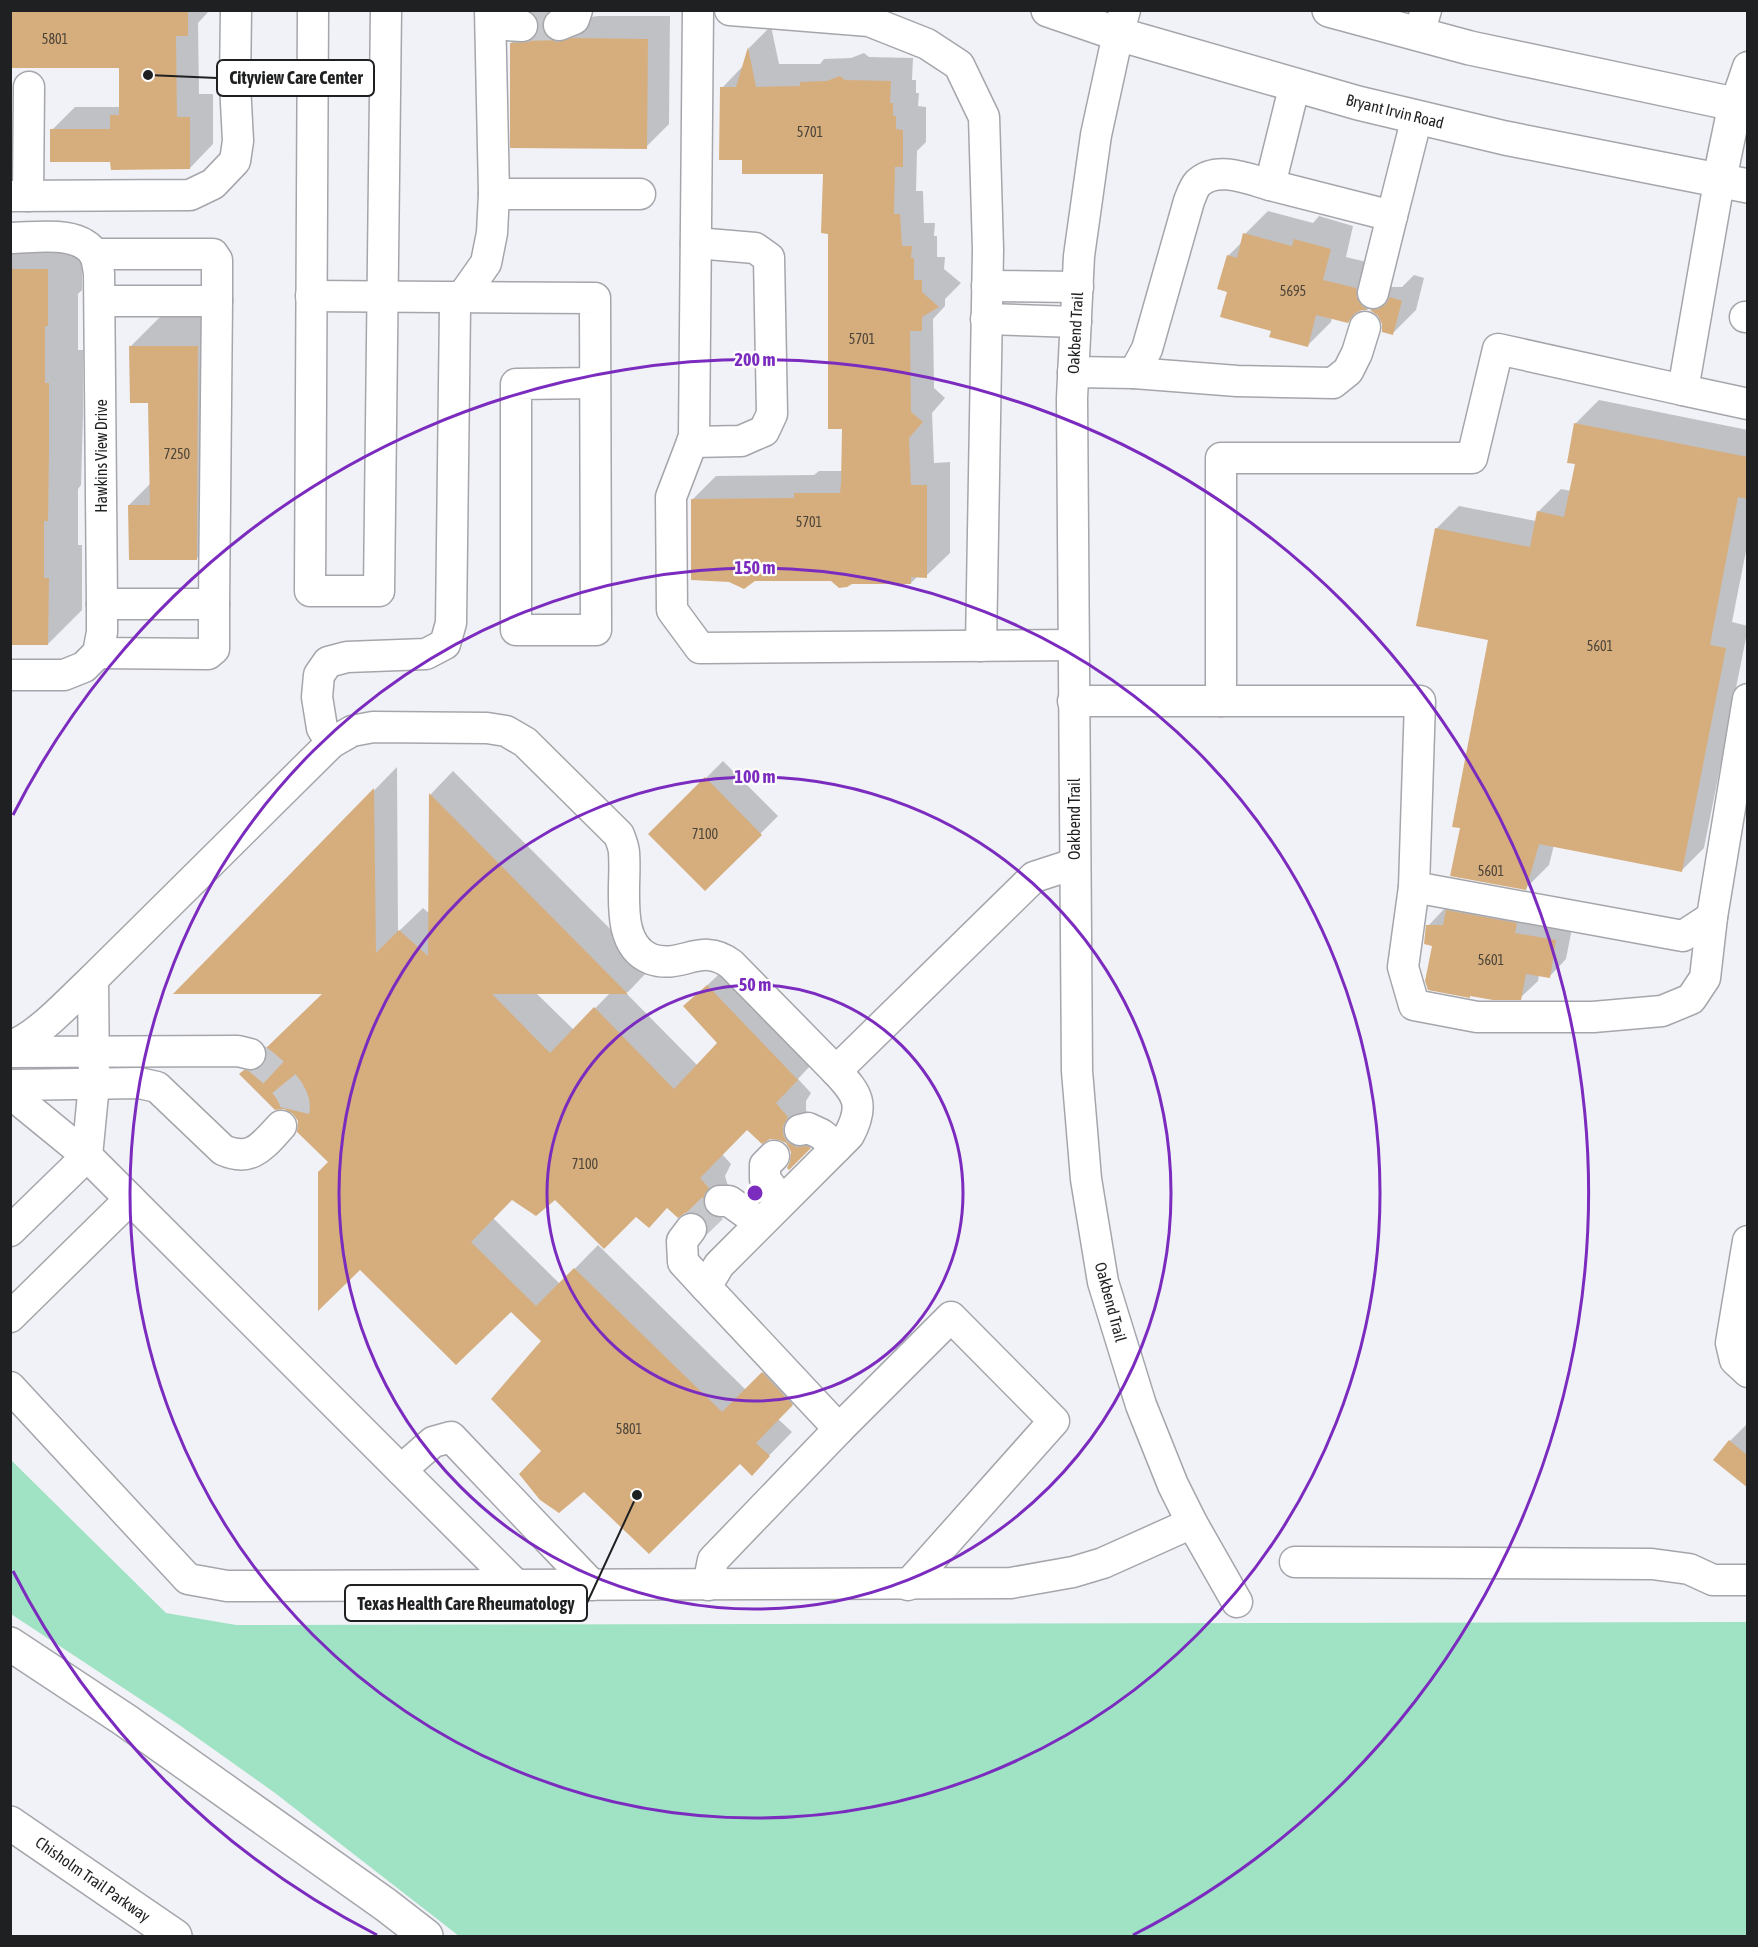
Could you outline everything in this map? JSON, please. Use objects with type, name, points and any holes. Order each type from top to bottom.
[{"type":"main road","name":"Bryant Irvin Road","points":[[1048,10],[1121,22],[1295,84],[1416,117],[1505,138],[1733,184]]},
{"type":"main road","points":[[1329,10],[1422,22],[1470,48],[1741,106],[1733,184]]},
{"type":"main road","points":[[10,1644],[135,1726],[426,1936]]},
{"type":"main road","name":"Chisholm Trail Parkway","points":[[10,1823],[175,1936]]},
{"type":"street","points":[[29,87],[19,196],[190,195],[213,184],[235,161],[238,141],[235,84],[236,10]]},
{"type":"street","points":[[313,10],[310,591],[379,591],[386,10]]},
{"type":"street","points":[[698,10],[694,437],[671,497],[672,610],[700,648],[1073,645]]},
{"type":"street","points":[[730,10],[871,16],[927,44],[959,65],[984,117],[987,286],[981,646]]},
{"type":"street","points":[[331,743],[322,728],[316,697],[319,675],[328,662],[347,657],[426,654],[445,644],[451,622],[455,307],[486,263],[492,233],[494,194],[490,17],[522,26]]},
{"type":"street","name":"Oakbend Trail","points":[[1121,22],[1096,135],[1079,256],[1073,372],[1073,701],[1077,1071],[1086,1179],[1103,1282],[1141,1405],[1173,1485],[1237,1602]]},
{"type":"street","points":[[1741,106],[1748,67]]},
{"type":"street","points":[[1270,185],[1295,84]]},
{"type":"street","points":[[1373,293],[1416,117]]},
{"type":"street","points":[[1134,373],[1147,350],[1189,201],[1198,183],[1214,175],[1229,174],[1392,216]]},
{"type":"street","points":[[1683,390],[1733,184]]},
{"type":"street","points":[[494,194],[640,194]]},
{"type":"street","points":[[10,238],[79,240],[94,254],[213,254],[217,260],[214,649],[208,654],[98,653],[84,667],[64,675],[10,675]]},
{"type":"street","points":[[692,442],[741,441],[764,431],[772,414],[769,258],[755,248],[696,243]]},
{"type":"street","name":"Hawkins View Drive","points":[[94,254],[99,273],[100,301],[102,632],[98,653]]},
{"type":"street","points":[[987,286],[1078,287]]},
{"type":"street","points":[[311,296],[595,298],[596,383],[596,630],[516,630],[516,384],[596,383]]},
{"type":"street","points":[[100,301],[217,301]]},
{"type":"street","points":[[986,319],[1076,322]]},
{"type":"street","points":[[1073,372],[1134,373],[1237,381],[1333,383],[1348,371],[1357,353],[1365,327]]},
{"type":"street","points":[[1221,701],[1221,458],[1472,458],[1498,349],[1748,404]]},
{"type":"street","points":[[102,604],[214,604]]},
{"type":"street","points":[[1073,701],[1420,701],[1414,886],[1403,967],[1414,1005],[1477,1017],[1593,1017],[1662,1011],[1691,999],[1705,978],[1712,917],[1748,699]]},
{"type":"street","points":[[10,1046],[20,1044],[34,1033],[93,979],[331,743],[352,732],[373,727],[487,728],[506,731],[525,742],[619,835],[624,851],[626,922],[635,949],[650,958],[663,962],[709,954],[722,957],[853,1089],[857,1103],[857,1119],[849,1135],[719,1265],[706,1287]]},
{"type":"street","points":[[836,1071],[1034,877],[1074,864]]},
{"type":"street","points":[[1414,886],[1683,936],[1712,917]]},
{"type":"street","points":[[10,1230],[87,1156],[94,1084],[93,979]]},
{"type":"street","points":[[10,1052],[238,1051],[250,1054]]},
{"type":"street","points":[[10,1085],[139,1083],[157,1087],[223,1150],[234,1155],[245,1155],[257,1151],[281,1126]]},
{"type":"street","points":[[10,1093],[87,1156],[516,1585]]},
{"type":"street","points":[[800,1130],[808,1128],[821,1134],[837,1147]]},
{"type":"street","points":[[774,1156],[765,1166],[765,1179],[783,1201]]},
{"type":"street","points":[[10,1317],[130,1199]]},
{"type":"street","points":[[720,1201],[729,1201],[760,1223]]},
{"type":"street","points":[[691,1229],[682,1241],[683,1262],[839,1430]]},
{"type":"street","points":[[1748,1241],[1731,1343],[1735,1360],[1748,1372]]},
{"type":"street","points":[[708,1585],[713,1560],[951,1317],[1054,1420],[908,1585]]},
{"type":"street","points":[[10,1388],[188,1579],[227,1586],[1001,1584],[1053,1577],[1103,1563],[1192,1523]]},
{"type":"street","points":[[401,1470],[433,1442],[451,1437],[592,1585]]},
{"type":"street","points":[[1295,1562],[1653,1564],[1689,1569],[1713,1580],[1748,1580]]},
{"type":"green space","points":[[10,1459],[166,1613],[236,1625],[1747,1622],[1747,1936],[459,1936],[275,1793],[178,1724],[11,1614]]},
{"type":"building","points":[[10,10],[188,10],[188,36],[176,36],[177,117],[190,117],[190,169],[111,170],[110,162],[50,162],[50,129],[110,129],[110,115],[119,115],[119,68],[10,68]]},
{"type":"building","points":[[528,10],[550,10],[542,22],[543,31],[548,38],[556,42],[572,38],[648,39],[647,149],[510,148],[510,43],[529,42],[537,35],[538,19]]},
{"type":"building","points":[[748,47],[756,87],[800,86],[800,82],[827,81],[840,76],[845,80],[891,81],[890,103],[893,103],[893,116],[896,116],[896,129],[903,130],[903,167],[895,167],[894,214],[900,214],[902,246],[912,246],[914,280],[922,280],[922,292],[939,307],[922,317],[922,331],[910,331],[911,412],[923,422],[909,438],[911,485],[927,485],[927,578],[911,577],[911,584],[852,584],[839,588],[831,581],[755,581],[744,589],[729,582],[691,580],[691,499],[794,498],[794,493],[840,493],[842,429],[828,429],[828,234],[821,233],[823,174],[742,174],[742,160],[719,160],[720,87],[736,87]]},
{"type":"building","points":[[1243,233],[1292,246],[1294,239],[1331,249],[1323,280],[1356,288],[1357,298],[1368,310],[1354,314],[1348,323],[1316,315],[1308,347],[1269,337],[1271,331],[1220,317],[1227,292],[1217,289],[1227,255],[1237,258]]},
{"type":"building","points":[[10,269],[48,269],[45,383],[49,383],[49,450],[48,521],[44,521],[44,578],[49,578],[48,645],[10,645]]},
{"type":"building","points":[[1390,297],[1402,301],[1393,335],[1382,332],[1382,324],[1378,316],[1368,310],[1378,309],[1386,304]]},
{"type":"building","points":[[129,346],[198,346],[197,560],[129,560],[128,505],[150,505],[148,403],[130,403]]},
{"type":"building","points":[[1574,423],[1748,457],[1748,499],[1738,497],[1710,645],[1726,648],[1682,872],[1539,844],[1526,890],[1450,876],[1460,828],[1452,827],[1488,640],[1416,626],[1435,528],[1530,547],[1537,511],[1564,517],[1575,464],[1567,463]]},
{"type":"building","points":[[705,777],[762,835],[705,891],[648,834]]},
{"type":"building","points":[[374,788],[376,953],[399,930],[428,956],[429,793],[628,994],[492,994],[550,1053],[594,1007],[674,1089],[717,1043],[683,1006],[707,985],[798,1080],[776,1103],[788,1117],[783,1126],[783,1134],[787,1142],[796,1147],[811,1148],[789,1170],[787,1168],[791,1152],[786,1143],[770,1139],[762,1144],[747,1130],[700,1178],[709,1188],[703,1200],[705,1209],[715,1217],[707,1225],[701,1215],[692,1212],[685,1213],[678,1218],[667,1208],[649,1228],[636,1217],[604,1249],[555,1200],[536,1216],[512,1200],[471,1242],[536,1306],[574,1268],[722,1412],[762,1372],[793,1405],[756,1443],[770,1456],[752,1476],[740,1464],[649,1554],[584,1492],[559,1513],[540,1500],[519,1474],[541,1451],[491,1399],[541,1341],[511,1312],[456,1365],[360,1270],[318,1311],[318,1172],[328,1162],[297,1132],[298,1121],[293,1114],[284,1109],[275,1110],[239,1074],[244,1070],[254,1071],[262,1066],[267,1058],[266,1048],[322,994],[173,994]]},
{"type":"building","points":[[1446,910],[1517,923],[1515,933],[1556,940],[1550,978],[1526,974],[1521,1000],[1493,1000],[1470,996],[1470,998],[1428,990],[1425,981],[1432,946],[1424,944],[1426,925],[1443,925]]},
{"type":"building","points":[[1729,1440],[1748,1456],[1748,1488],[1713,1460]]},
{"type":"tunnel","points":[[522,26],[559,25]]},
{"type":"tunnel","points":[[250,1054],[280,1079],[292,1096],[295,1104],[294,1112],[281,1126]]},
{"type":"tunnel","points":[[691,1229],[720,1201]]},
{"type":"place","name":"Cityview Care Center","points":[[148,75]]},
{"type":"place","name":"Texas Health Care Rheumatology","points":[[637,1495]]}]
